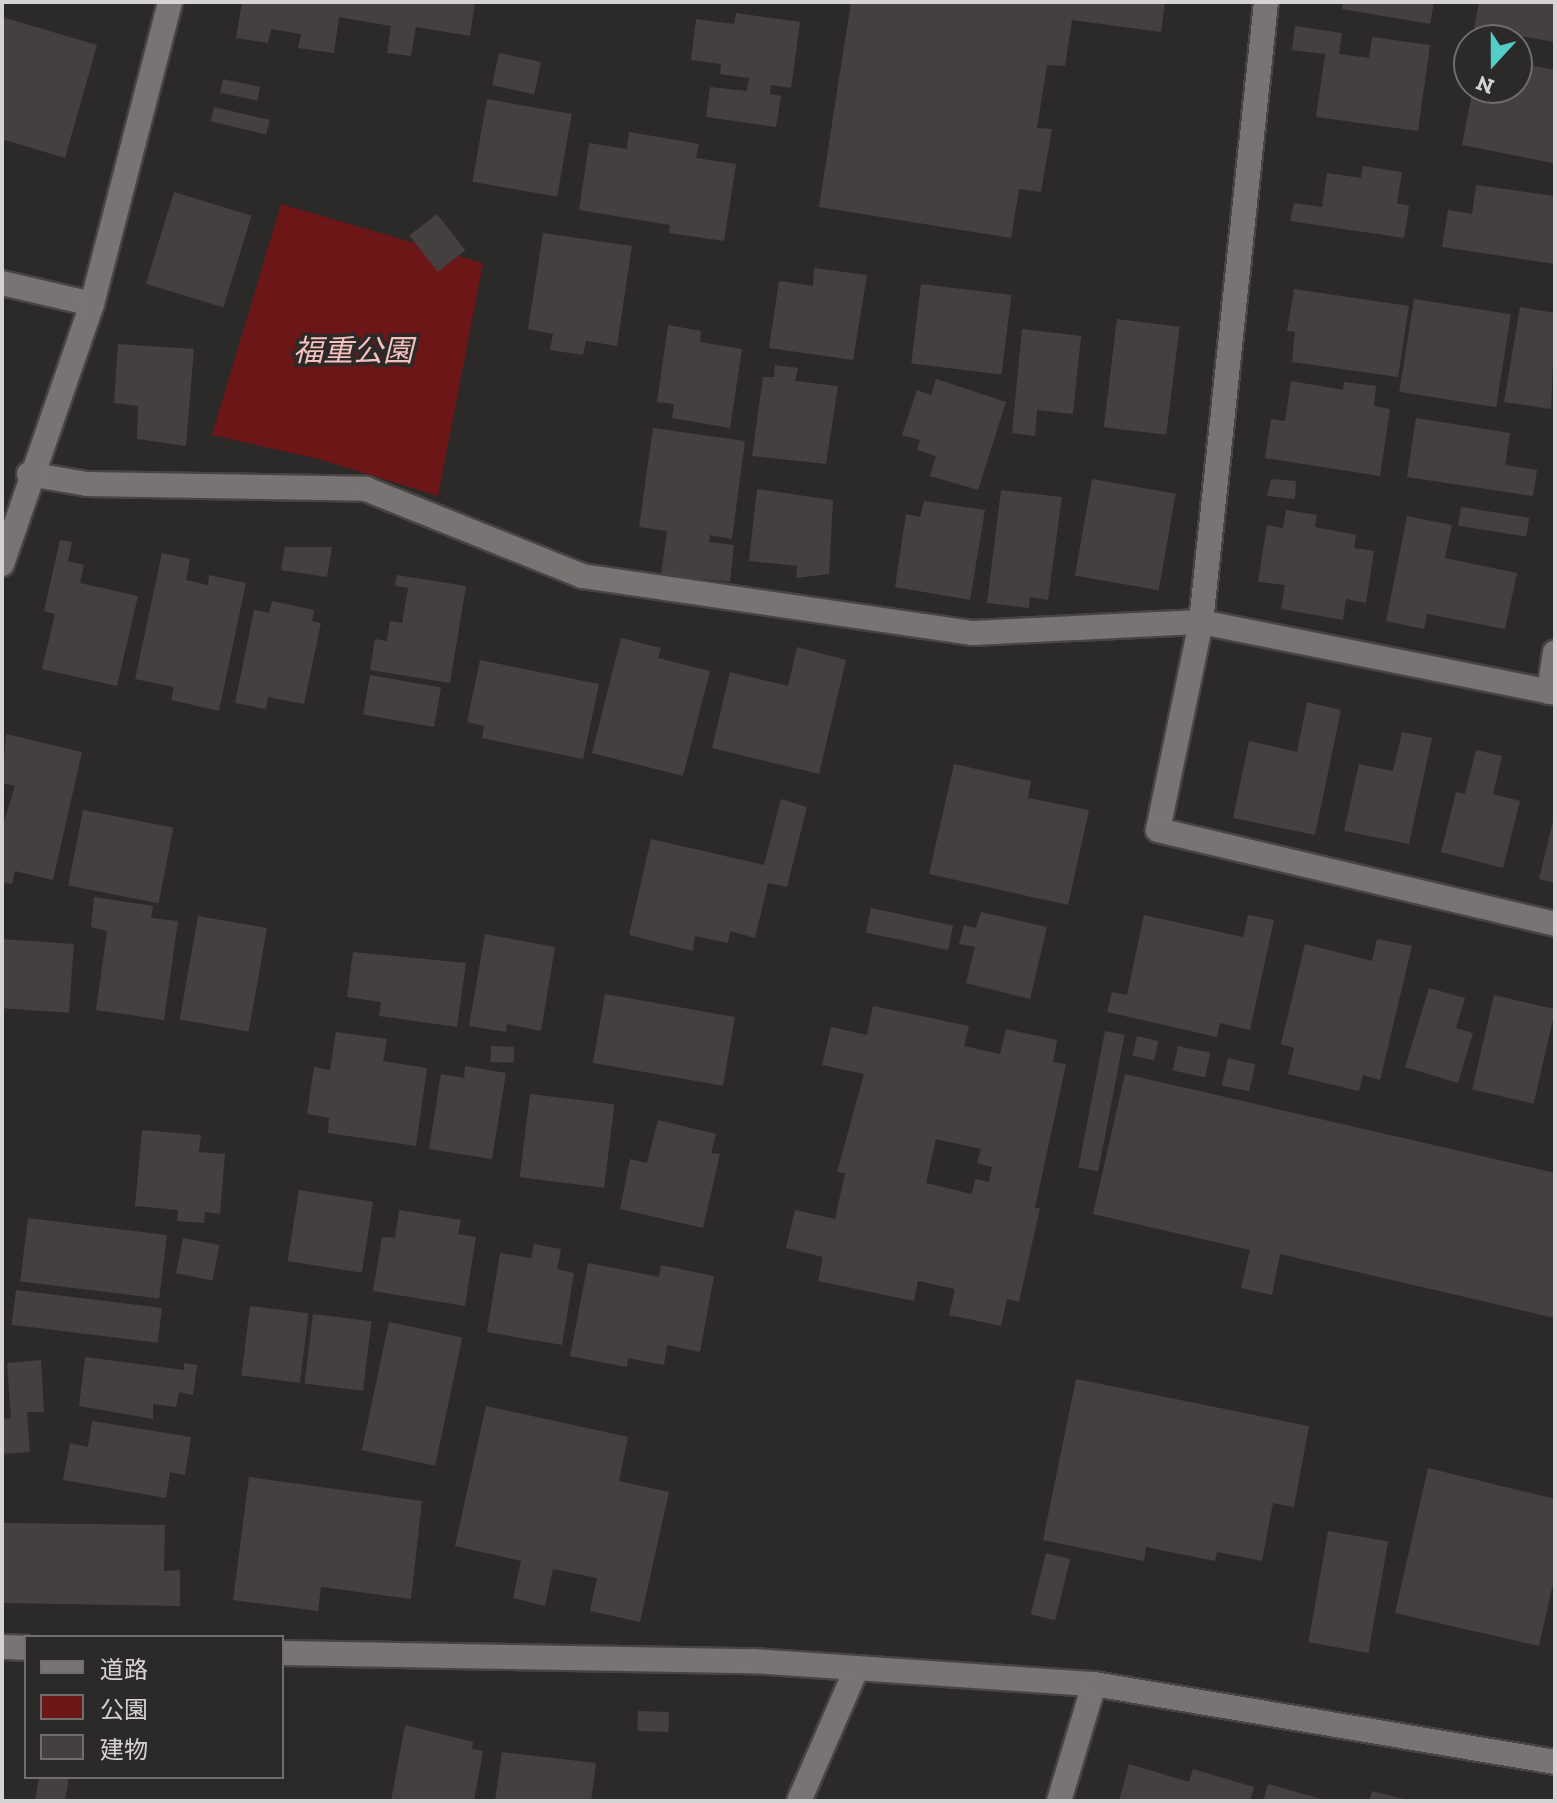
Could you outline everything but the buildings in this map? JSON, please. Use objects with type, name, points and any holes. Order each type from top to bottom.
[{"type":"street","points":[[2,564],[29,474],[92,304],[170,2]]},
{"type":"street","points":[[1266,2],[1201,622],[1158,830],[1555,924]]},
{"type":"street","points":[[2,283],[92,304]]},
{"type":"street","points":[[29,474],[87,484],[366,489],[582,576],[973,633],[1201,622],[1552,693],[1555,652]]},
{"type":"street","points":[[2,1647],[24,1648]]},
{"type":"street","points":[[284,1653],[754,1661],[1094,1684],[1555,1762]]},
{"type":"street","points":[[799,1801],[856,1670]]},
{"type":"street","points":[[1059,1801],[1094,1684]]},
{"type":"green space","name":"福重公園","points":[[281,204],[483,263],[438,496],[315,458],[212,435]]}]
